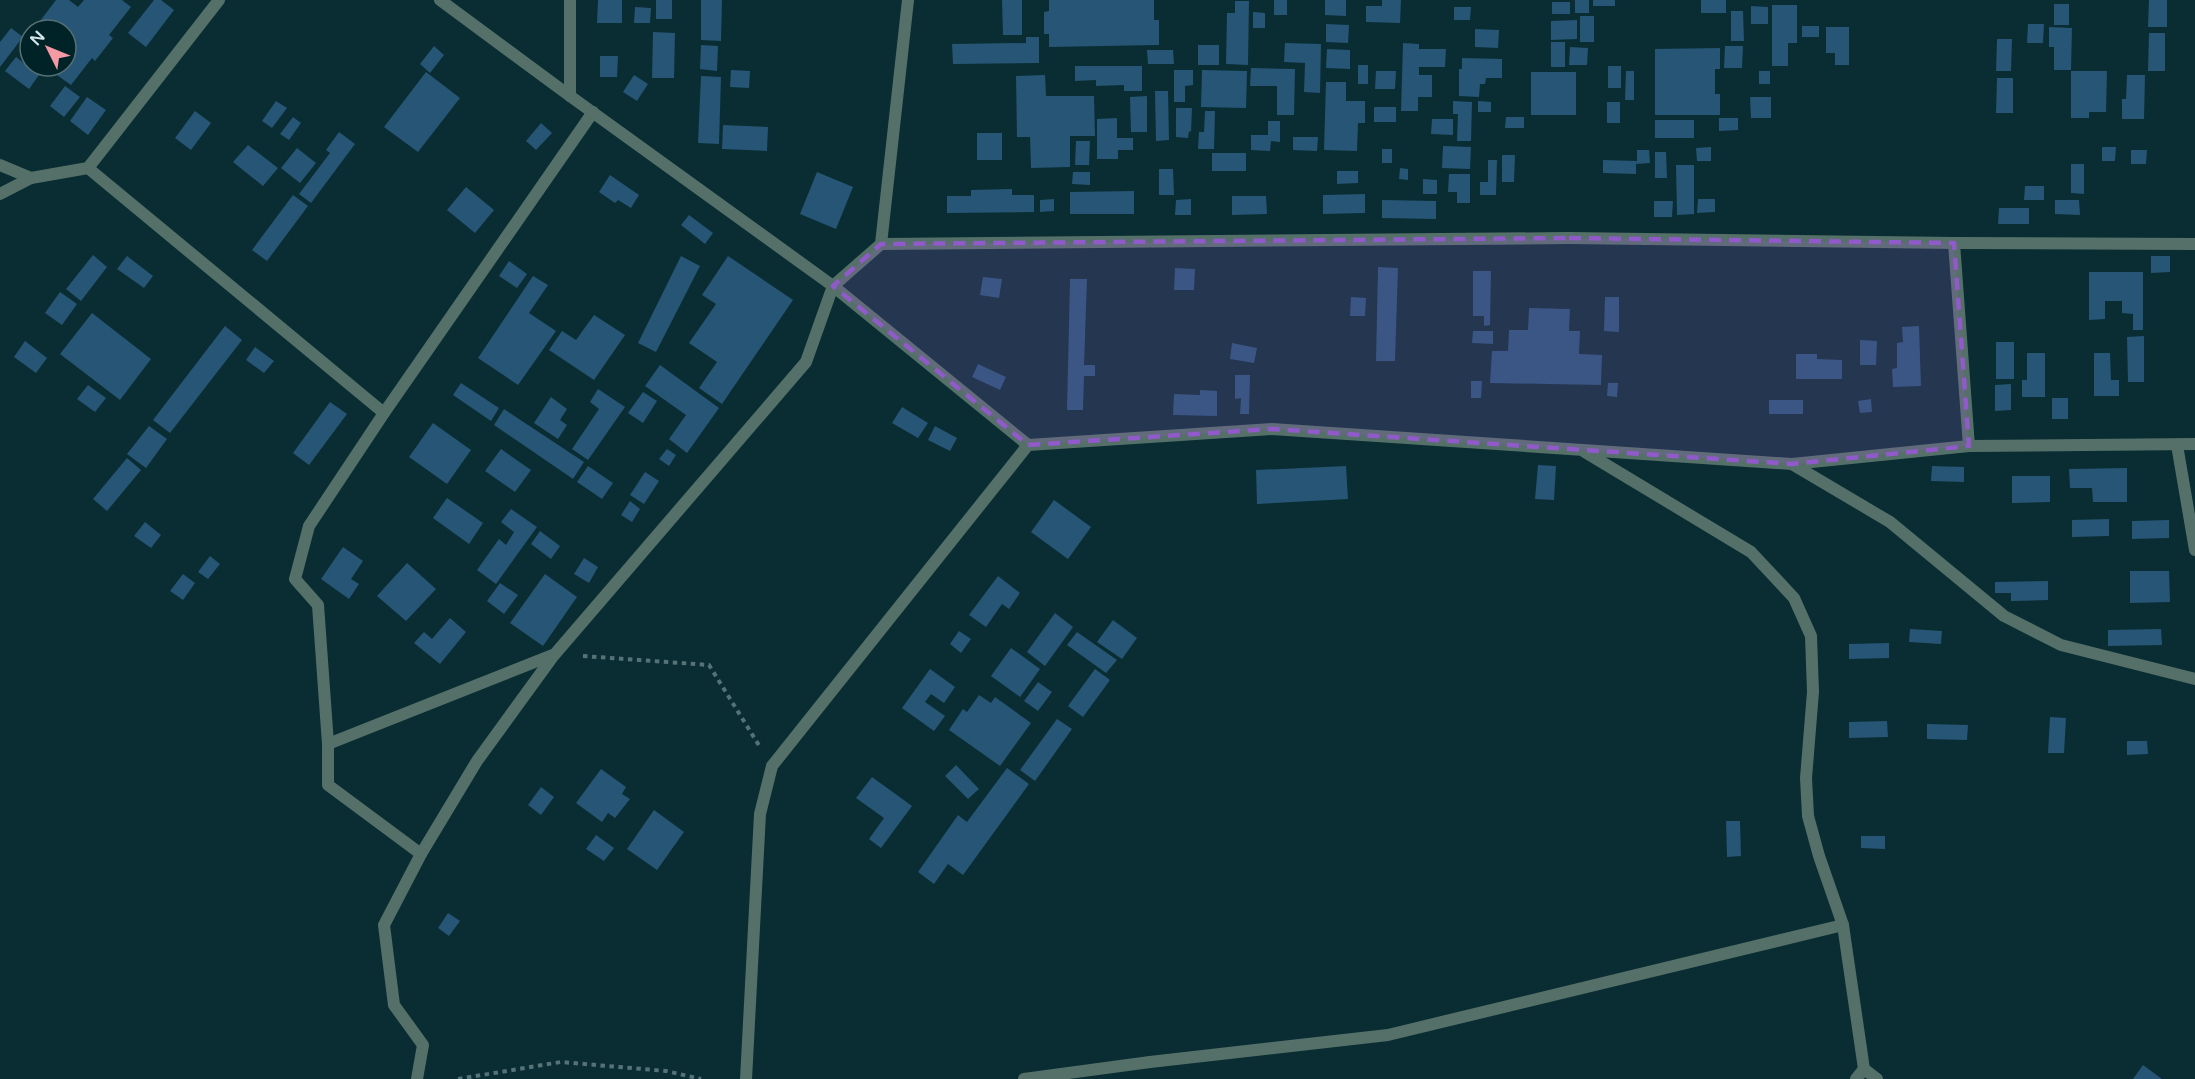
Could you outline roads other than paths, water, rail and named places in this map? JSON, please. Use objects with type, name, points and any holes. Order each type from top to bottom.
[{"type":"street","points":[[0,194],[31,178],[88,168],[219,0]]},
{"type":"street","points":[[440,0],[833,286],[1028,445],[1272,429],[1792,464],[1970,446],[2195,444]]},
{"type":"street","points":[[570,0],[570,96]]},
{"type":"street","points":[[881,244],[908,0]]},
{"type":"street","points":[[421,854],[328,785],[328,744],[318,605],[295,579],[309,526],[384,413],[593,112]]},
{"type":"street","points":[[0,165],[31,178]]},
{"type":"street","points":[[88,168],[384,413]]},
{"type":"street","points":[[417,1079],[423,1045],[394,1005],[384,925],[421,854],[477,761],[555,654],[806,362],[833,286],[881,244],[1557,238],[2195,244]]},
{"type":"street","points":[[1954,243],[1970,446]]},
{"type":"street","points":[[2177,444],[2195,550]]},
{"type":"street","points":[[746,1079],[760,814],[772,766],[1028,445]]},
{"type":"street","points":[[1581,450],[1751,552],[1794,598],[1811,636],[1813,692],[1806,778],[1808,816],[1843,925],[1860,1074],[1877,1079]]},
{"type":"street","points":[[1792,464],[1890,522],[2004,616],[2061,645],[2195,679]]},
{"type":"street","points":[[328,744],[555,654]]},
{"type":"street","points":[[1024,1079],[1388,1035],[1843,925]]}]
